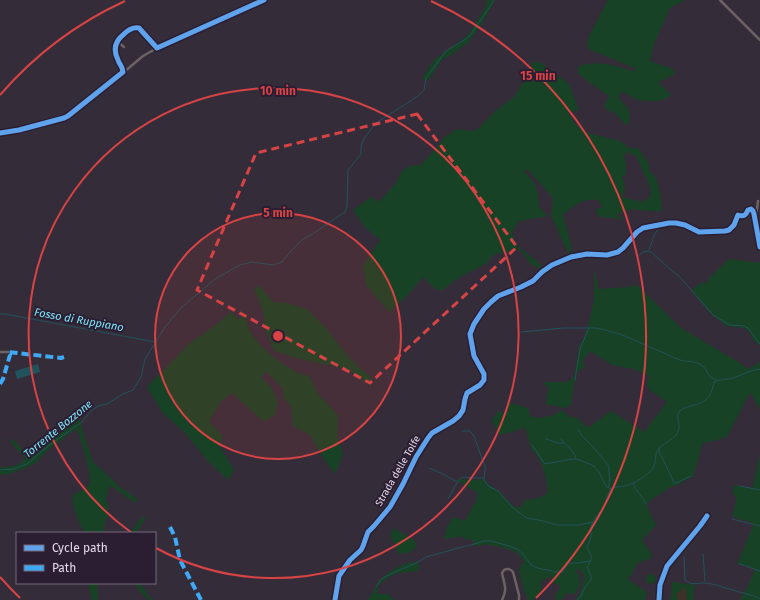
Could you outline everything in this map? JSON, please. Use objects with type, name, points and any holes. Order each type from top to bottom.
[{"type":"street","points":[[0,133],[19,130],[66,117],[149,52],[264,0]]},
{"type":"street","points":[[720,0],[760,40]]},
{"type":"street","points":[[123,72],[122,66],[116,55],[116,44],[125,33],[131,29],[137,28],[157,48]]},
{"type":"street","points":[[117,41],[124,48]]},
{"type":"street","points":[[758,200],[756,216],[754,217],[760,247]]},
{"type":"street","name":"Strada delle Tolfe","points":[[335,600],[339,576],[350,560],[361,550],[368,532],[390,507],[428,438],[432,433],[459,416],[463,410],[466,395],[472,389],[480,385],[484,380],[484,374],[474,356],[470,334],[474,324],[491,302],[498,296],[533,281],[552,265],[571,257],[586,254],[607,255],[618,252],[637,232],[647,227],[676,222],[685,224],[699,232],[725,231],[729,230],[734,225],[738,215],[746,215],[750,209],[753,211],[754,217]]},
{"type":"street","points":[[0,352],[8,352]]},
{"type":"street","points":[[659,600],[660,583],[667,566],[700,526],[706,516]]},
{"type":"street","points":[[502,600],[506,589],[502,573],[506,569],[513,572],[519,594],[519,600]]},
{"type":"highlighted area","points":[[417,114],[517,247],[370,383],[197,290],[256,153]]},
{"type":"shaded area","points":[[682,588],[686,589],[687,600],[678,600],[675,594],[681,591]]},
{"type":"green space","points":[[487,0],[495,0],[483,22],[469,42],[442,60],[428,81],[422,78],[434,60],[468,35],[485,8]]},
{"type":"green space","points":[[608,0],[685,0],[670,8],[654,44],[650,61],[673,69],[675,74],[658,82],[671,95],[665,99],[647,101],[635,99],[624,92],[621,93],[618,97],[629,111],[629,124],[625,124],[616,114],[606,109],[604,106],[609,96],[578,73],[578,67],[598,63],[636,71],[634,68],[590,50],[587,45],[589,36]]},
{"type":"green space","points":[[533,61],[536,63],[540,62],[569,84],[579,110],[570,112],[569,114],[576,125],[588,133],[620,141],[629,148],[638,148],[648,162],[650,172],[654,175],[657,181],[662,211],[631,209],[617,215],[624,219],[600,217],[596,212],[597,209],[602,207],[602,204],[599,204],[599,200],[594,199],[579,203],[563,215],[571,244],[571,253],[568,253],[551,216],[553,198],[528,170],[523,170],[535,184],[538,194],[539,207],[548,216],[519,221],[512,233],[517,244],[516,245],[542,266],[538,272],[538,267],[531,265],[521,252],[513,248],[508,252],[498,253],[491,257],[487,263],[458,278],[441,291],[434,288],[423,277],[405,298],[389,312],[366,285],[363,266],[380,240],[364,226],[353,210],[371,197],[379,202],[395,184],[402,171],[410,166],[421,165],[445,137],[457,129],[470,131],[476,130],[495,111],[514,97],[523,83]],"holes":[[[626,152],[636,156],[651,189],[650,197],[643,202],[621,197],[625,187],[622,177],[626,174],[624,156]]]},
{"type":"green space","points":[[729,259],[760,263],[760,346],[752,339],[749,331],[743,328],[726,326],[710,313],[691,291],[700,283],[705,283],[709,280],[709,278]]},
{"type":"green space","points":[[594,270],[598,289],[628,287],[634,285],[638,286],[681,328],[748,369],[760,362],[760,410],[751,393],[727,437],[706,443],[703,442],[693,477],[676,486],[672,486],[648,502],[647,506],[654,522],[657,524],[642,540],[651,553],[652,558],[637,563],[628,579],[647,592],[645,600],[576,600],[581,589],[584,576],[579,569],[576,569],[577,574],[579,574],[580,584],[575,594],[566,593],[562,600],[554,598],[561,586],[552,582],[552,576],[541,580],[541,595],[532,600],[528,600],[523,588],[519,570],[524,561],[517,553],[508,549],[485,544],[479,546],[474,545],[472,539],[466,540],[462,536],[446,539],[444,538],[447,527],[453,517],[465,521],[476,501],[478,493],[458,481],[459,479],[482,479],[501,493],[515,507],[521,507],[525,500],[540,497],[548,492],[542,466],[538,456],[532,451],[525,427],[499,435],[495,425],[491,422],[498,411],[503,413],[507,412],[509,402],[528,408],[530,416],[537,418],[546,417],[562,410],[571,418],[576,417],[589,427],[611,411],[644,432],[667,402],[650,390],[647,385],[649,376],[633,369],[612,365],[590,351],[583,360],[583,363],[585,364],[584,368],[577,372],[571,402],[572,404],[565,408],[546,405],[549,386],[543,385],[544,382],[567,382],[574,377],[579,348],[588,326],[594,300]]},
{"type":"green space","points":[[259,285],[273,302],[288,303],[308,310],[326,328],[346,354],[371,377],[370,386],[346,369],[300,359],[274,351],[266,331],[262,308],[254,290]]},
{"type":"green space","points":[[231,312],[239,320],[244,313],[250,332],[261,346],[277,360],[296,372],[309,376],[318,394],[338,415],[337,436],[343,454],[335,474],[323,458],[310,435],[293,426],[291,407],[283,397],[283,389],[267,372],[261,377],[271,387],[278,401],[276,414],[264,422],[232,393],[220,402],[209,422],[223,436],[220,447],[234,470],[228,480],[207,460],[185,433],[162,412],[147,387],[191,342]]},
{"type":"green space","points":[[80,419],[93,462],[119,487],[138,499],[135,503],[111,486],[109,487],[106,500],[108,515],[105,522],[104,532],[84,532],[74,509],[73,494],[86,488],[90,480],[87,460],[76,429],[48,450],[36,463],[9,474],[0,475],[0,467],[21,463],[25,458],[10,440],[13,439],[27,455]]},
{"type":"green space","points":[[760,454],[760,600],[740,600],[754,571],[753,568],[737,564],[753,526],[751,522],[733,517],[737,497],[732,493],[734,486],[736,485],[752,489]]},
{"type":"green space","points":[[142,517],[146,518],[137,532],[131,532]]},
{"type":"green space","points":[[394,528],[414,540],[417,546],[406,553],[398,553],[390,535]]},
{"type":"green space","points":[[418,562],[418,571],[395,574],[384,580],[377,590],[377,594],[388,594],[394,600],[366,600],[370,598],[378,583],[386,574],[401,565]]},
{"type":"green space","points":[[649,574],[653,574],[655,575],[655,583],[649,584],[646,581],[646,577]]},
{"type":"green space","points":[[672,582],[695,585],[694,600],[687,600],[686,589],[682,588],[681,591],[676,594],[678,600],[669,600],[671,598]]},
{"type":"green space","points":[[88,584],[97,584],[98,600],[92,600]]},
{"type":"green space","points":[[135,584],[140,584],[153,600],[149,600],[142,594]]},
{"type":"water","points":[[38,364],[40,372],[17,379],[15,371]]},
{"type":"waterway","name":"Torrente Bozzone","points":[[0,470],[14,469],[27,464],[48,446],[82,422],[90,412],[98,406],[107,404],[123,394],[133,390],[141,377],[145,359],[165,327],[182,307],[215,279],[240,265],[252,262],[273,265],[282,262],[303,239],[345,212],[347,206],[348,170],[361,154],[361,146],[365,137],[376,123],[418,96],[424,90],[426,78],[446,51],[469,37],[493,0]]},
{"type":"waterway","points":[[649,250],[659,227]]},
{"type":"waterway","points":[[639,255],[645,251],[651,252],[679,276],[713,315],[730,325],[744,326],[748,328],[760,344]]},
{"type":"waterway","name":"Fosso di Ruppiano","points":[[0,314],[155,342]]},
{"type":"waterway","points":[[521,332],[563,328],[597,328],[620,334],[680,360],[698,363],[705,368],[710,377],[717,380]]},
{"type":"waterway","points":[[575,380],[580,349],[589,328]]},
{"type":"waterway","points":[[577,600],[592,578],[587,567],[592,558],[587,547],[591,537],[591,527],[593,521],[604,507],[611,489],[632,483],[651,471],[654,466],[657,450],[678,432],[678,416],[680,411],[705,401],[710,395],[714,382],[733,378],[749,371],[760,369]]},
{"type":"waterway","points":[[578,430],[609,466],[610,480],[608,487]]},
{"type":"waterway","points":[[462,431],[470,431],[474,436],[485,467],[484,478]]},
{"type":"waterway","points":[[546,439],[558,443],[564,443]]},
{"type":"waterway","points":[[561,439],[572,450],[576,458]]},
{"type":"waterway","points":[[532,445],[545,464],[577,459],[594,466],[599,472],[606,486],[611,489]]},
{"type":"waterway","points":[[659,448],[659,453],[674,483],[691,476]]},
{"type":"waterway","points":[[429,468],[457,481]]},
{"type":"waterway","points":[[448,499],[456,484],[462,477],[483,478],[488,486],[498,491],[512,507],[527,518],[557,525],[579,525],[593,522]]},
{"type":"waterway","points":[[633,483],[635,489],[646,504]]},
{"type":"waterway","points":[[740,486],[760,490]]},
{"type":"waterway","points":[[732,519],[760,526]]},
{"type":"waterway","points":[[467,546],[483,541],[491,541],[509,546],[517,549],[523,554],[531,565],[537,568],[552,571]]},
{"type":"waterway","points":[[376,587],[383,578],[426,557],[466,546]]},
{"type":"waterway","points":[[703,554],[705,581]]},
{"type":"waterway","points":[[684,557],[685,580],[687,582],[692,584],[706,583],[716,585],[760,599]]},
{"type":"waterway","points":[[553,572],[563,572],[568,563],[590,561]]},
{"type":"waterway","points":[[740,564],[760,571]]},
{"type":"marked path","points":[[0,384],[3,379],[10,355],[8,352],[61,358],[64,357]]},
{"type":"marked path","points":[[170,527],[175,537],[180,560],[201,600]]},
{"type":"cycle path","points":[[0,133],[19,130],[68,116],[123,72],[116,56],[115,49],[121,37],[129,30],[139,28],[157,48],[264,0]]},
{"type":"cycle path","points":[[335,600],[339,576],[350,560],[361,550],[368,532],[390,507],[416,457],[428,438],[432,433],[459,416],[463,410],[467,393],[480,385],[484,380],[484,374],[474,356],[470,334],[474,324],[484,309],[498,296],[533,281],[552,265],[571,257],[587,254],[607,255],[618,252],[637,232],[643,228],[669,223],[685,225],[699,232],[725,231],[729,230],[734,225],[738,215],[742,216],[751,209],[754,214],[760,247]]},
{"type":"cycle path","points":[[659,600],[660,585],[667,566],[707,516]]}]
